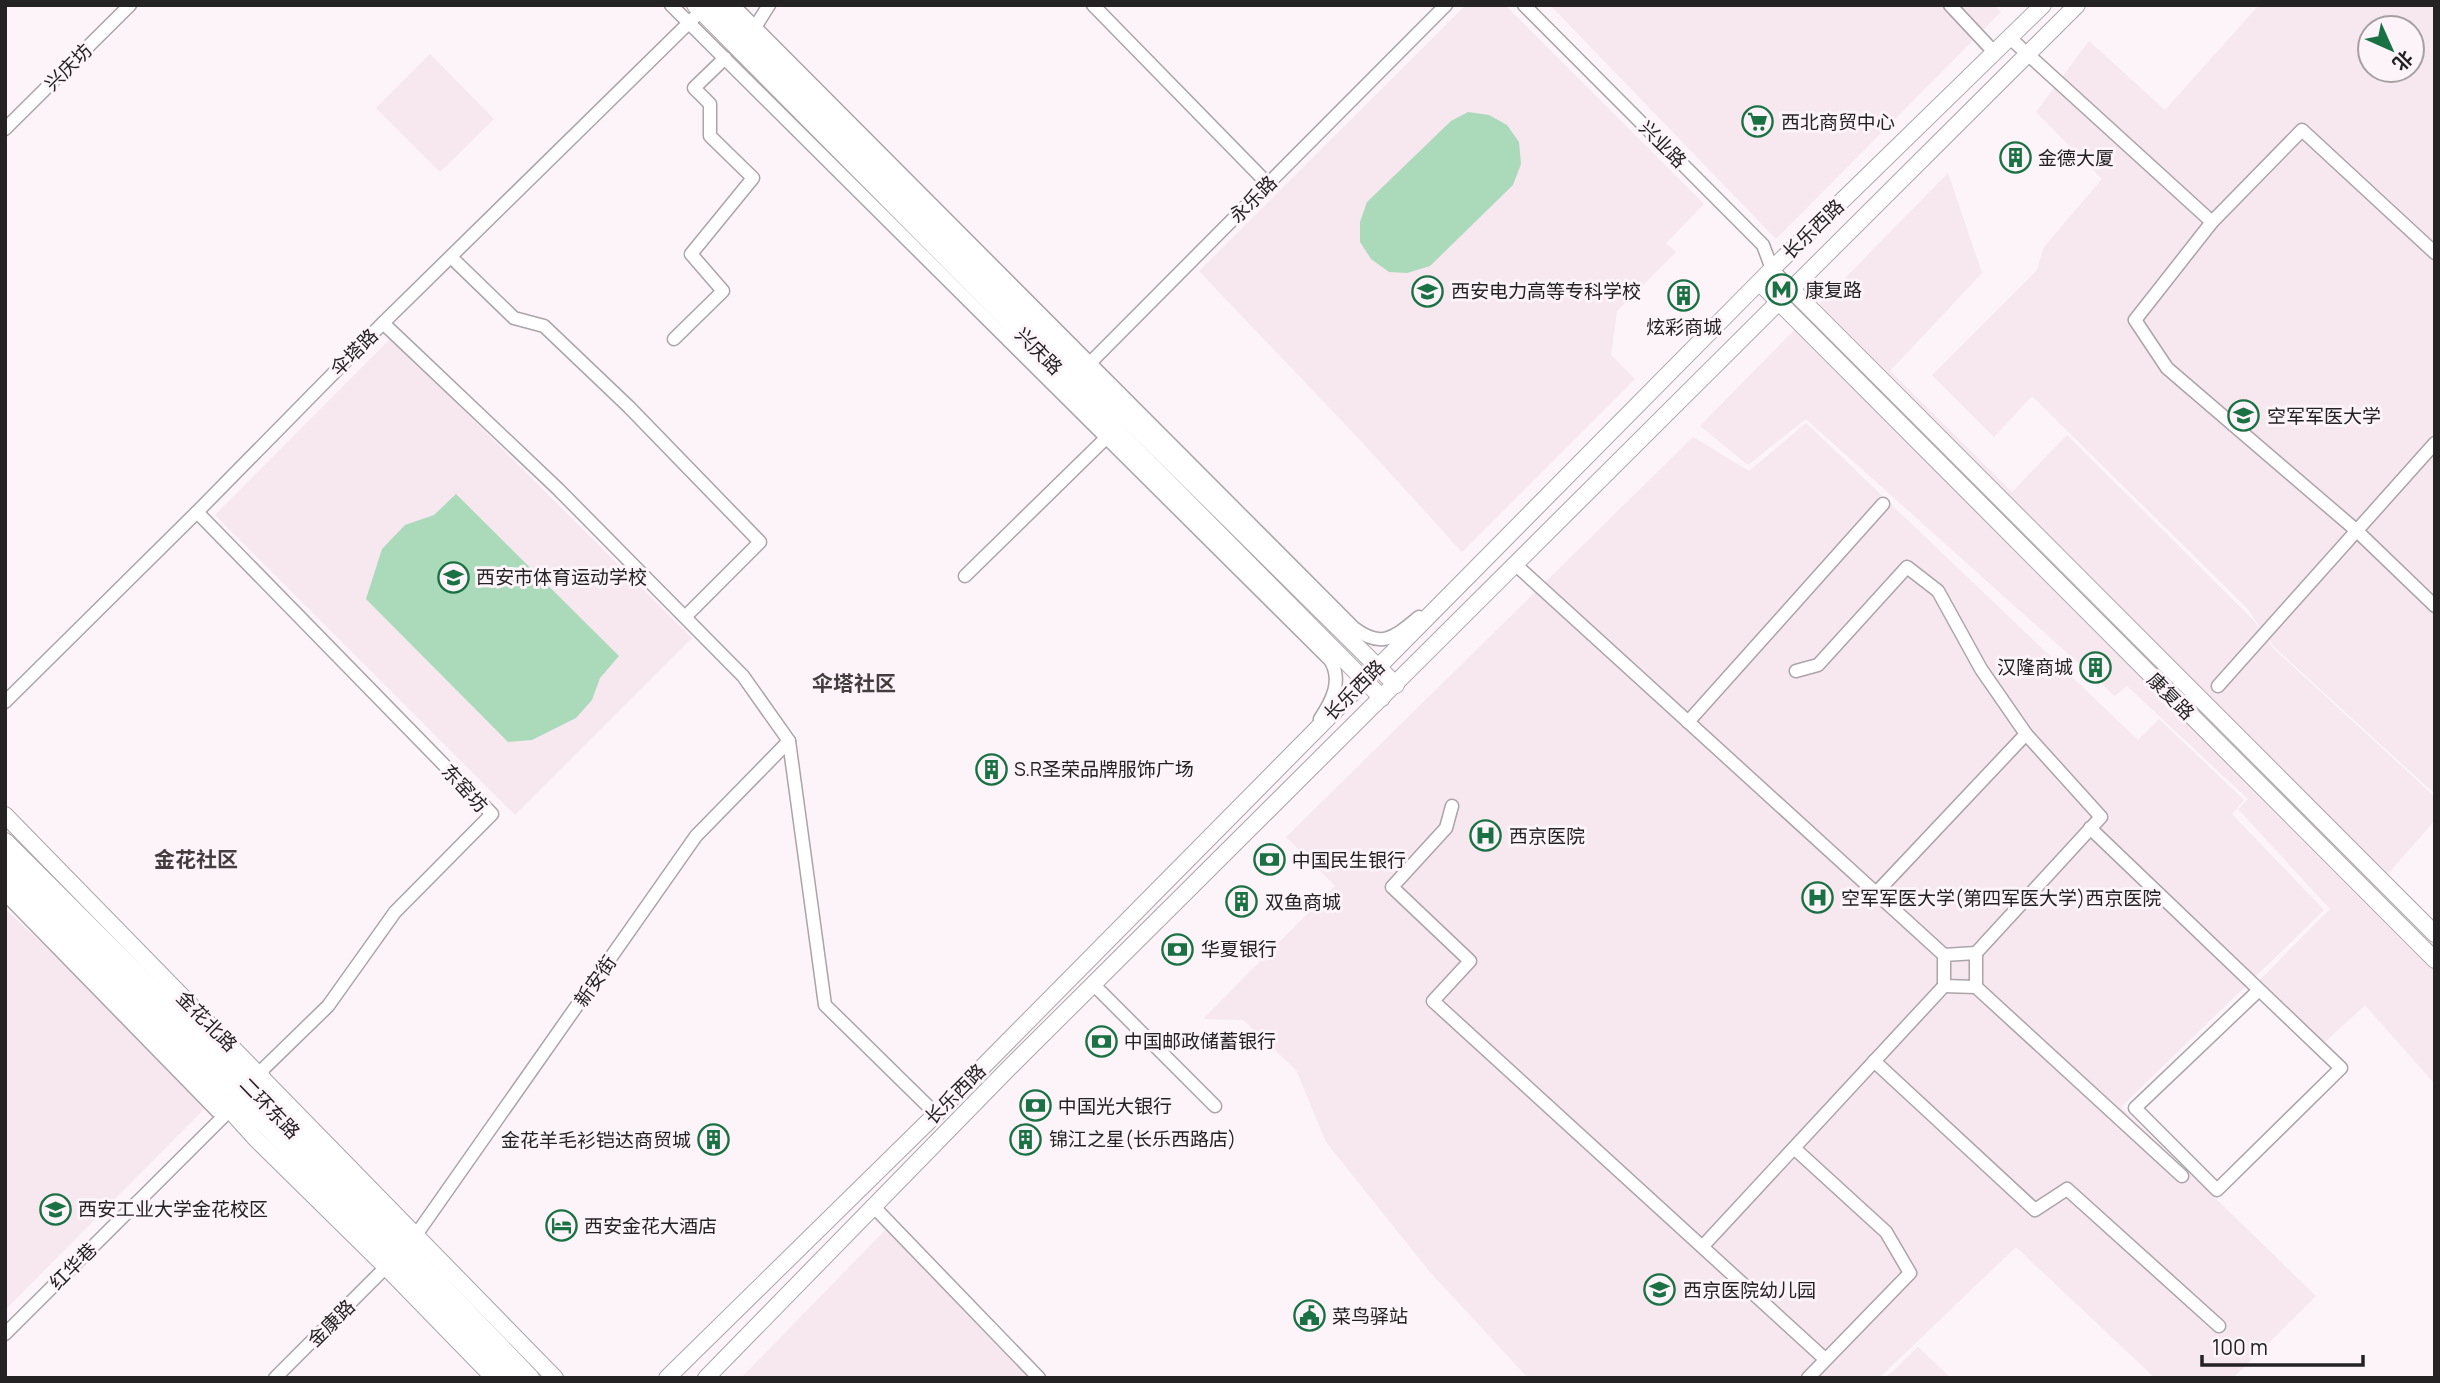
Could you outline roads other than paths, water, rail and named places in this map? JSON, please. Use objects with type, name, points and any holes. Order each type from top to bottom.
[{"type":"highway","name":"二环东路","points":[[5,842],[276,1124],[511,1378]]},
{"type":"highway","name":"二环东路","points":[[5,863],[206,1067],[276,1124],[530,1378]]},
{"type":"highway","points":[[206,1067],[229,1111]]},
{"type":"highway","points":[[259,1073],[276,1124]]},
{"type":"main road","name":"长乐西路","points":[[706,1378],[1093,984],[2077,5]]},
{"type":"main road","name":"长乐西路","points":[[667,1378],[936,1114],[1772,270],[2010,38],[2035,8]]},
{"type":"main road","name":"兴庆路","points":[[701,10],[752,33],[1075,378],[1382,698]]},
{"type":"main road","name":"兴庆路","points":[[701,10],[1075,378],[1396,685]]},
{"type":"main road","name":"康复路","points":[[1760,283],[2435,960]]},
{"type":"main road","name":"康复路","points":[[1792,290],[2435,934]]},
{"type":"main road","points":[[1322,596],[1334,623]]},
{"type":"main road","name":"金花北路","points":[[5,815],[555,1378]]},
{"type":"main road","points":[[5,879],[174,1048],[229,1111],[494,1378]]},
{"type":"street","name":"兴庆坊","points":[[5,129],[131,5]]},
{"type":"street","points":[[671,5],[701,10],[724,58],[1075,378],[1322,596],[1354,628],[1377,640],[1387,639],[1400,633],[1449,595]]},
{"type":"street","points":[[733,5],[752,33],[769,5]]},
{"type":"street","points":[[1093,5],[1268,184]]},
{"type":"street","name":"永乐路","points":[[1075,378],[1446,5]]},
{"type":"street","name":"兴业路","points":[[1524,5],[1763,245],[1772,270],[1792,290]]},
{"type":"street","points":[[1950,5],[1994,52]]},
{"type":"street","name":"伞塔路","points":[[5,702],[383,323],[701,10]]},
{"type":"street","points":[[2010,38],[2212,222]]},
{"type":"street","points":[[674,339],[723,290],[691,254],[753,178],[710,136],[710,104],[694,88],[724,58]]},
{"type":"street","points":[[2435,253],[2302,130],[2212,222],[2135,320],[2168,368],[2357,531],[2435,606]]},
{"type":"street","points":[[451,257],[514,318],[544,326],[629,407],[760,542],[685,617]]},
{"type":"street","points":[[383,323],[558,489],[743,676],[789,741],[825,1005],[936,1114]]},
{"type":"street","points":[[1075,378],[1106,438],[1335,668],[1336,686],[1331,700],[1308,736]]},
{"type":"street","points":[[965,576],[1106,438]]},
{"type":"street","points":[[2218,686],[2435,443]]},
{"type":"street","points":[[1688,722],[1883,505]]},
{"type":"street","name":"东窑坊","points":[[197,512],[492,814],[395,912],[328,1006],[259,1073]]},
{"type":"street","points":[[1516,565],[1944,955],[1976,953]]},
{"type":"street","points":[[1796,671],[1818,665],[1908,568],[1938,591],[1981,669],[2026,734],[2101,817],[1976,953],[1976,987]]},
{"type":"street","points":[[1876,892],[2026,734]]},
{"type":"street","name":"新安街","points":[[416,1235],[696,836],[789,741]]},
{"type":"street","points":[[1452,806],[1446,828],[1392,887],[1470,961],[1433,1001],[1825,1359]]},
{"type":"street","points":[[2090,828],[2259,989],[2341,1068],[2217,1190],[2135,1108],[2259,989]]},
{"type":"street","points":[[5,894],[217,1111],[229,1111]]},
{"type":"street","points":[[1703,1246],[1944,986],[1944,955]]},
{"type":"street","points":[[1093,984],[1215,1106]]},
{"type":"street","points":[[1944,986],[1976,987],[2182,1176]]},
{"type":"street","points":[[1874,1061],[2035,1210],[2067,1189],[2219,1326]]},
{"type":"street","name":"红华巷","points":[[5,1334],[229,1111]]},
{"type":"street","points":[[1794,1148],[1885,1232],[1910,1272],[1808,1378]]},
{"type":"street","points":[[874,1207],[1039,1378]]},
{"type":"street","name":"金康路","points":[[275,1378],[386,1267]]},
{"type":"place","name":"西北商贸中心","points":[[1758,122]]},
{"type":"place","name":"金德大厦","points":[[2015,158]]},
{"type":"place","name":"康复路","points":[[1782,290]]},
{"type":"place","name":"西安电力高等专科学校","points":[[1428,291]]},
{"type":"place","name":"炫彩商城","points":[[1684,296]]},
{"type":"place","name":"空军军医大学","points":[[2244,416]]},
{"type":"place","name":"西安市体育运动学校","points":[[453,577]]},
{"type":"place","name":"汉隆商城","points":[[2096,667]]},
{"type":"place","name":"S.R圣荣品牌服饰广场","points":[[991,769]]},
{"type":"place","name":"西京医院","points":[[1486,836]]},
{"type":"place","name":"中国民生银行","points":[[1269,860]]},
{"type":"place","name":"空军军医大学(第四军医大学)西京医院","points":[[1818,898]]},
{"type":"place","name":"双鱼商城","points":[[1242,902]]},
{"type":"place","name":"华夏银行","points":[[1178,949]]},
{"type":"place","name":"中国邮政储蓄银行","points":[[1101,1041]]},
{"type":"place","name":"中国光大银行","points":[[1035,1106]]},
{"type":"place","name":"锦江之星(长乐西路店)","points":[[1026,1139]]},
{"type":"place","name":"金花羊毛衫铠达商贸城","points":[[714,1140]]},
{"type":"place","name":"西安工业大学金花校区","points":[[55,1209]]},
{"type":"place","name":"西安金花大酒店","points":[[561,1226]]},
{"type":"place","name":"西京医院幼儿园","points":[[1660,1290]]},
{"type":"place","name":"菜鸟驿站","points":[[1309,1316]]},
{"type":"district","name":"伞塔社区","points":[[854,684]]},
{"type":"district","name":"金花社区","points":[[196,860]]}]
